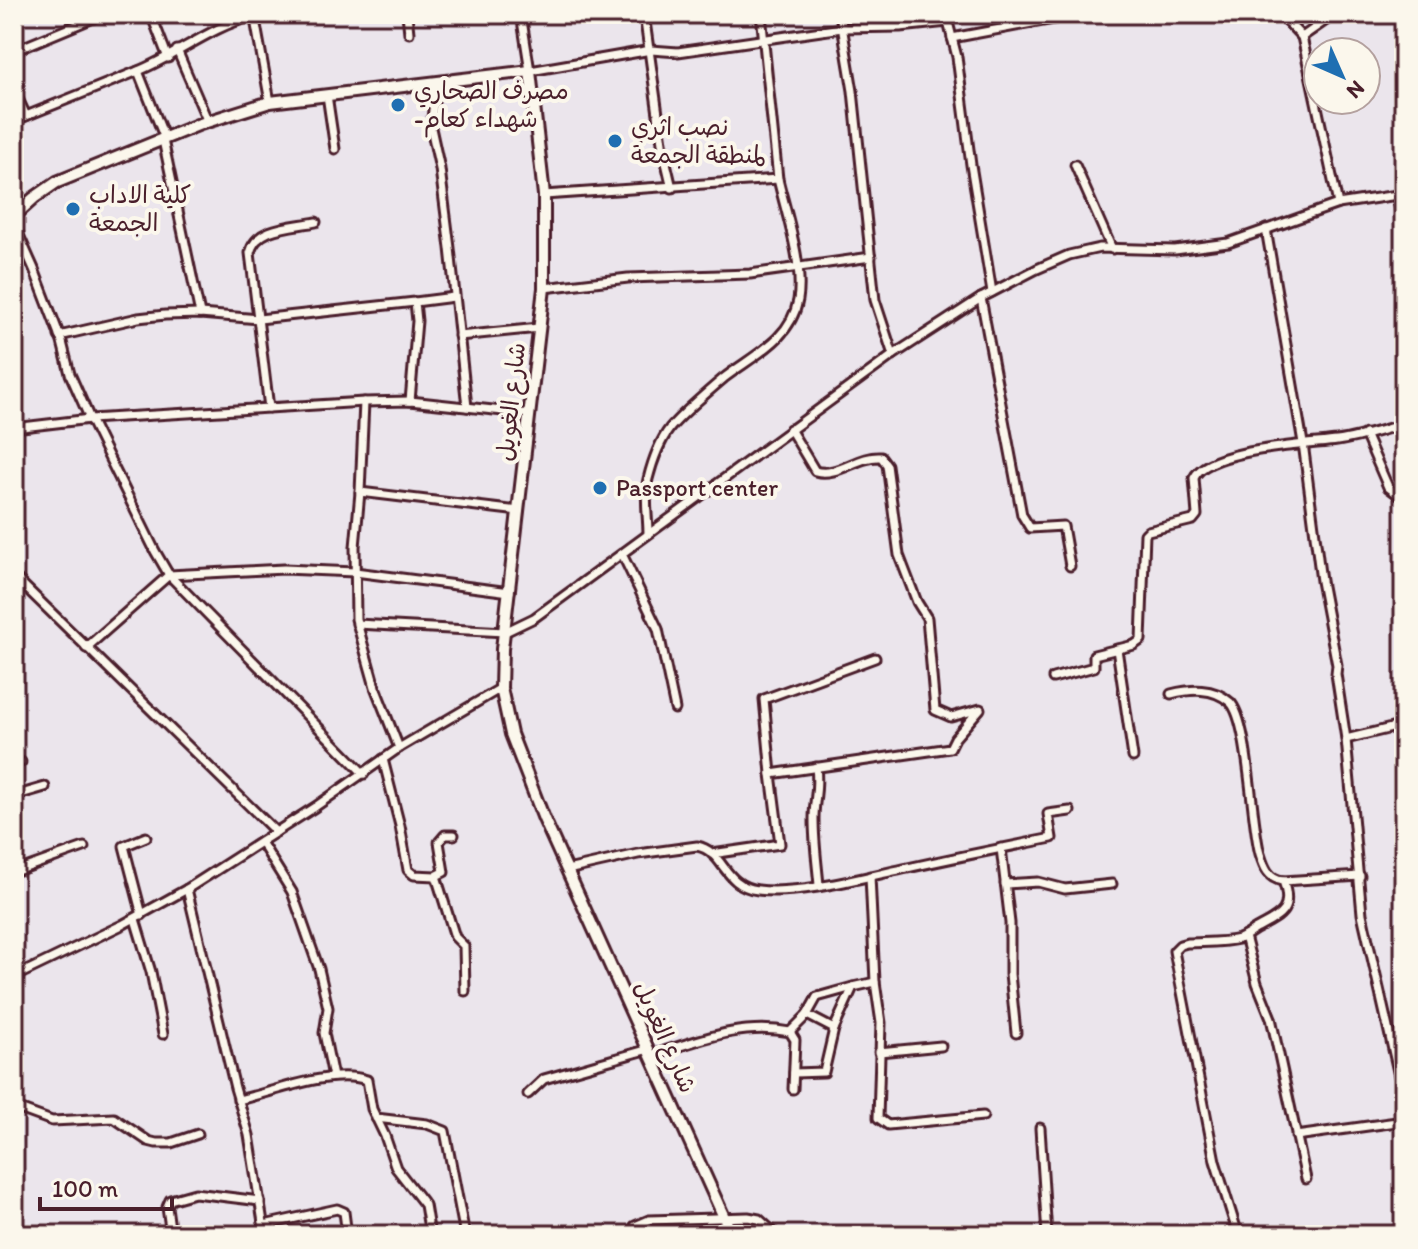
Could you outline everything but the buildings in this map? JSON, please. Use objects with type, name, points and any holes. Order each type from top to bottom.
[{"type":"street","points":[[14,51],[103,14]]},
{"type":"street","points":[[151,14],[168,58]]},
{"type":"street","points":[[407,14],[409,33]]},
{"type":"street","points":[[528,14],[521,14],[530,71]]},
{"type":"street","points":[[644,14],[663,150],[672,188]]},
{"type":"street","points":[[648,534],[647,482],[670,429],[723,379],[764,352],[777,339],[791,319],[798,300],[797,266],[778,179],[761,14]]},
{"type":"street","points":[[840,14],[853,91],[875,300],[893,355]]},
{"type":"street","points":[[1238,14],[1246,18],[1263,14]]},
{"type":"street","points":[[1280,14],[1302,37]]},
{"type":"street","points":[[1303,36],[1335,14]]},
{"type":"street","points":[[14,121],[168,58],[177,50],[234,20],[254,15],[270,102]]},
{"type":"street","points":[[14,216],[57,182],[208,122],[270,102],[530,71],[651,50],[678,52],[842,28],[900,27],[947,18],[992,292]]},
{"type":"street","points":[[952,38],[1059,18]]},
{"type":"street","points":[[177,50],[208,122]]},
{"type":"street","points":[[138,71],[164,139],[200,314]]},
{"type":"street","name":"شارع الغويل","points":[[530,71],[544,195],[544,288],[501,688],[511,734],[544,819],[732,1235]]},
{"type":"street","points":[[436,83],[431,128],[440,169],[467,407]]},
{"type":"street","points":[[14,90],[26,116]]},
{"type":"street","points":[[327,95],[335,149]]},
{"type":"street","points":[[1319,116],[1338,204]]},
{"type":"street","points":[[1075,165],[1112,249]]},
{"type":"street","points":[[544,195],[778,179]]},
{"type":"street","points":[[357,624],[505,632],[534,618],[893,355],[981,298],[1069,255],[1100,248],[1202,248],[1228,243],[1338,204],[1400,194],[1404,231]]},
{"type":"street","points":[[269,408],[250,253],[252,245],[262,233],[316,222]]},
{"type":"street","points":[[14,224],[59,336],[70,374],[169,575],[364,774]]},
{"type":"street","points":[[1266,229],[1337,665],[1362,914],[1404,1098]]},
{"type":"street","points":[[544,288],[628,278],[750,274],[871,257]]},
{"type":"street","points":[[59,336],[138,318],[200,314],[259,319],[454,297]]},
{"type":"street","points":[[981,298],[1022,515],[1030,528],[1063,526],[1070,566]]},
{"type":"street","points":[[410,401],[417,321],[415,302]]},
{"type":"street","points":[[459,336],[539,328]]},
{"type":"street","points":[[14,428],[90,419],[364,402],[410,401],[530,414]]},
{"type":"street","points":[[364,402],[355,547],[357,624],[375,687],[399,748]]},
{"type":"street","points":[[1053,678],[1094,667],[1094,655],[1138,644],[1143,636],[1145,534],[1193,520],[1198,509],[1194,478],[1203,465],[1303,443],[1338,441],[1404,424]]},
{"type":"street","points":[[771,774],[950,748],[980,709],[951,717],[935,710],[927,618],[917,602],[899,555],[887,465],[881,457],[872,457],[836,471],[815,471],[790,429]]},
{"type":"street","points":[[1365,434],[1388,487],[1404,499]]},
{"type":"street","points":[[360,492],[519,511]]},
{"type":"street","points":[[622,554],[658,629],[675,709]]},
{"type":"street","points":[[86,648],[169,575],[284,569],[355,572],[510,592]]},
{"type":"street","points":[[14,576],[276,832]]},
{"type":"street","points":[[1117,649],[1133,757]]},
{"type":"street","points":[[712,854],[780,844],[764,699],[875,658]]},
{"type":"street","points":[[14,977],[138,917],[187,889],[399,748],[501,688]]},
{"type":"street","points":[[1171,694],[1191,689],[1213,692],[1231,703],[1241,724],[1255,834],[1263,863],[1272,877],[1283,881],[1360,876]]},
{"type":"street","points":[[1346,739],[1404,725]]},
{"type":"street","points":[[383,759],[408,870],[414,875],[436,876],[444,872],[439,842],[445,835],[454,835]]},
{"type":"street","points":[[816,767],[819,789],[814,803],[814,839],[819,885]]},
{"type":"street","points":[[14,796],[45,787]]},
{"type":"street","points":[[567,870],[638,854],[697,846],[706,848],[725,872],[746,888],[760,890],[819,885],[1052,838],[1048,814],[1070,811]]},
{"type":"street","points":[[146,837],[124,846],[163,1034]]},
{"type":"street","points":[[261,842],[292,892],[319,969],[328,1008],[324,1033],[333,1077]]},
{"type":"street","points":[[14,872],[84,847]]},
{"type":"street","points":[[1001,848],[1010,923],[1010,974],[1016,1033]]},
{"type":"street","points":[[436,876],[455,937],[464,946],[465,991]]},
{"type":"street","points":[[870,876],[875,982],[880,1009],[876,1114],[880,1122],[888,1125],[983,1116]]},
{"type":"street","points":[[1236,1228],[1215,1161],[1174,951],[1187,943],[1245,936],[1275,919],[1285,910],[1287,894],[1283,881]]},
{"type":"street","points":[[1005,884],[1038,882],[1065,889],[1112,884]]},
{"type":"street","points":[[187,889],[249,1135],[265,1235]]},
{"type":"street","points":[[1245,936],[1257,983],[1271,1018],[1306,1179]]},
{"type":"street","points":[[790,1032],[807,1015],[817,997],[875,982]]},
{"type":"street","points":[[794,1073],[824,1072],[834,1029],[853,987]]},
{"type":"street","points":[[807,1015],[834,1029]]},
{"type":"street","points":[[528,1094],[544,1079],[735,1031],[767,1027],[790,1032],[795,1040],[793,1089]]},
{"type":"street","points":[[879,1052],[941,1046]]},
{"type":"street","points":[[238,1100],[333,1077],[367,1080],[376,1118],[396,1168],[425,1205],[430,1235]]},
{"type":"street","points":[[14,1107],[52,1121],[114,1118],[156,1143],[171,1143],[198,1134]]},
{"type":"street","points":[[376,1118],[427,1124],[445,1131],[465,1235]]},
{"type":"street","points":[[1296,1136],[1404,1121]]},
{"type":"street","points":[[1040,1128],[1047,1235]]},
{"type":"street","points":[[171,1235],[167,1207],[170,1200],[195,1193],[260,1201]]},
{"type":"street","points":[[264,1225],[337,1209],[344,1212],[347,1235]]},
{"type":"street","points":[[635,1235],[635,1226],[649,1220],[725,1218],[759,1219],[773,1233]]},
{"type":"place","name":"مصرف الصحاري -شهداء كعام","points":[[398,105]]},
{"type":"place","name":"نصب اثري لمنطقة الجمعة","points":[[615,141]]},
{"type":"place","name":"كلية اﻻداب الجمعة","points":[[73,209]]},
{"type":"place","name":"Passport center","points":[[600,488]]}]
